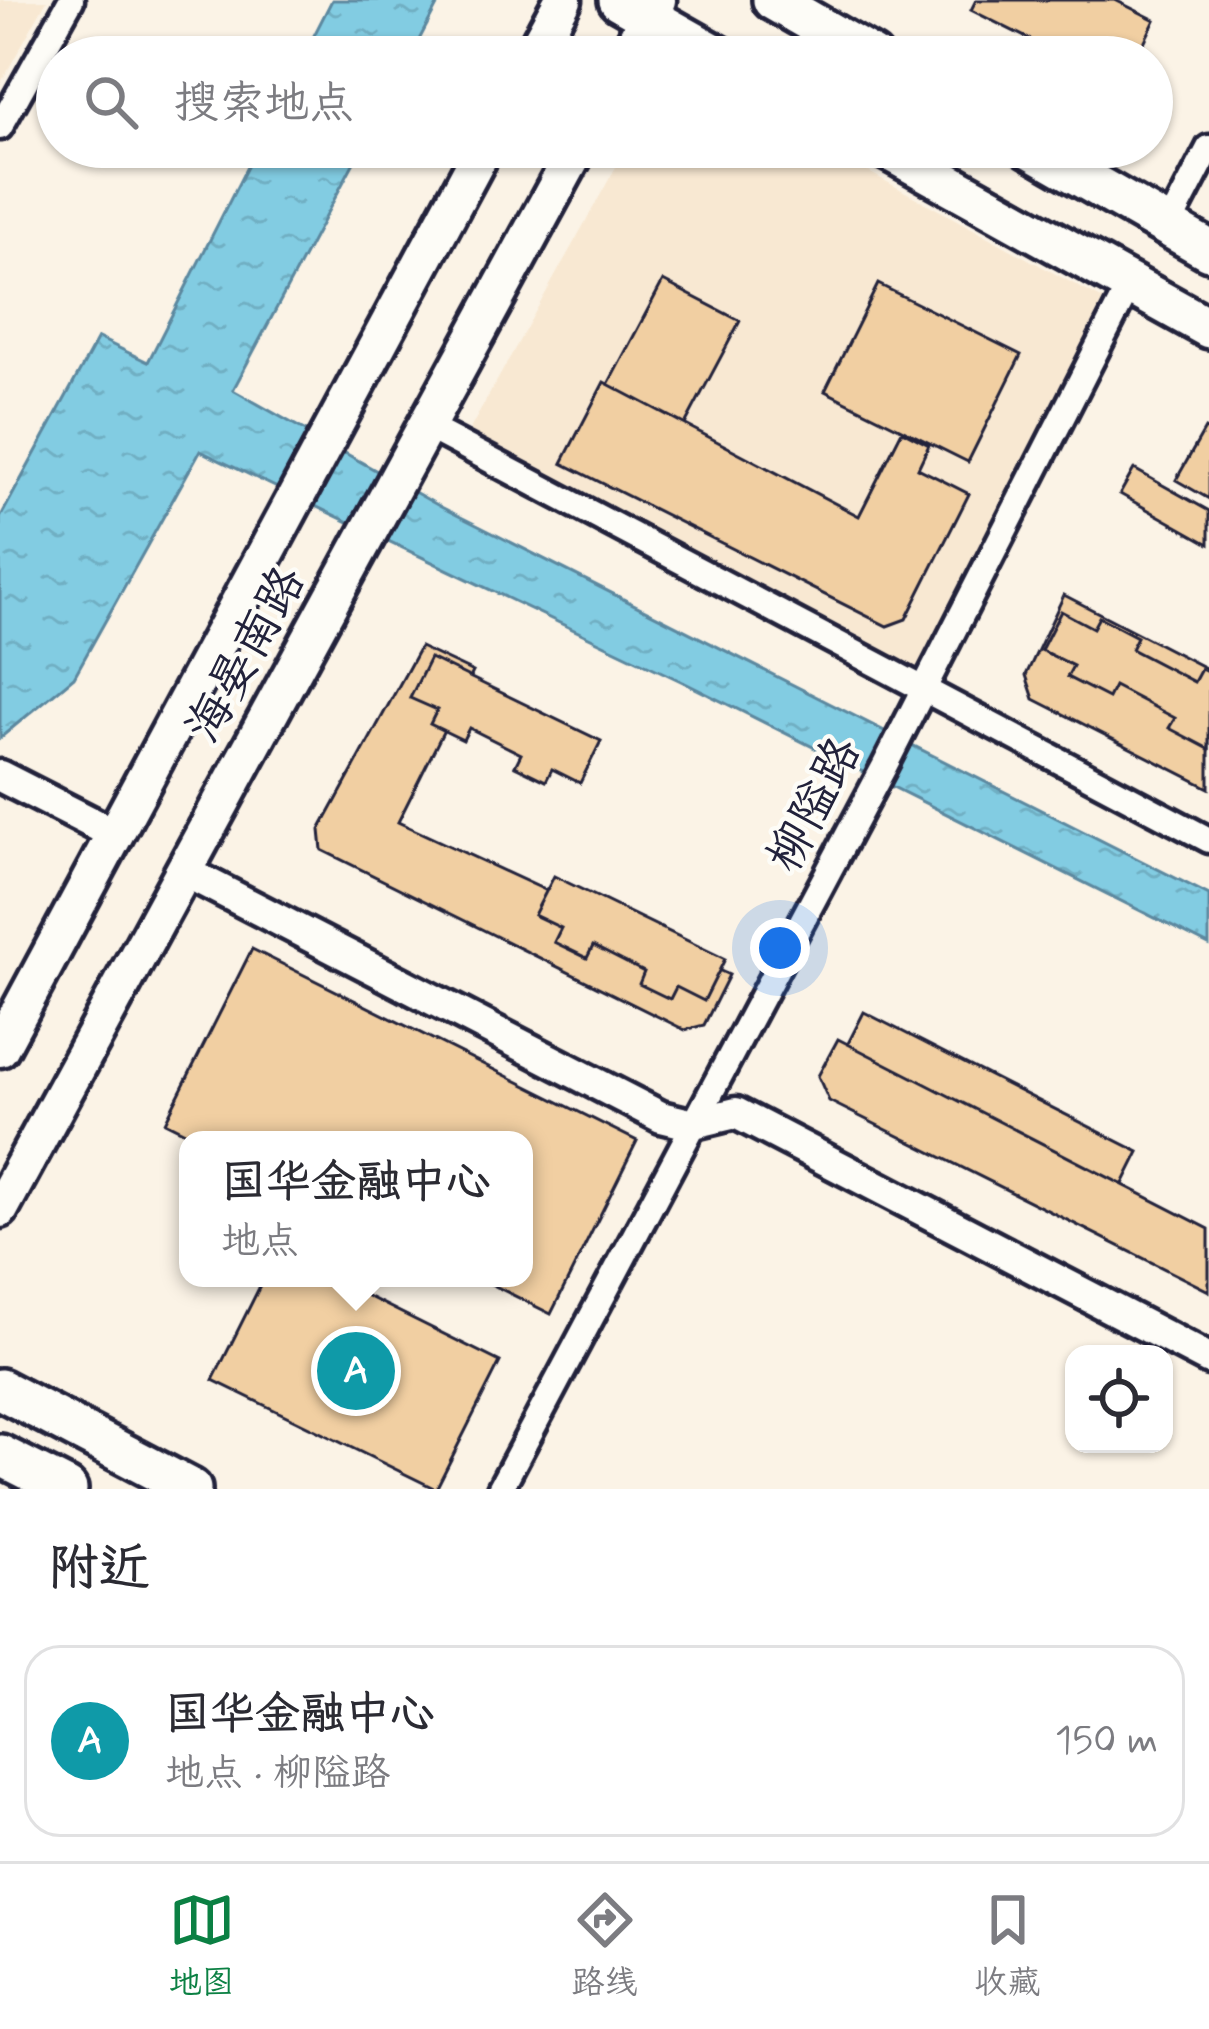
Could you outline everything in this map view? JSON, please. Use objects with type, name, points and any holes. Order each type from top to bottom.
[{"type":"main road","points":[[543,36],[563,0]]},
{"type":"main road","points":[[773,0],[836,36]]},
{"type":"main road","points":[[633,36],[642,6],[688,36]]},
{"type":"main road","name":"海晏南路","points":[[0,1048],[473,168]]},
{"type":"main road","name":"海晏南路","points":[[0,1209],[567,168]]},
{"type":"main road","points":[[921,168],[1209,328]]},
{"type":"main road","points":[[1065,168],[1209,250]]},
{"type":"main road","points":[[0,1389],[191,1489]]},
{"type":"main road","points":[[0,1455],[68,1489]]},
{"type":"street","points":[[51,36],[71,0]]},
{"type":"street","points":[[0,127],[36,63]]},
{"type":"street","points":[[1168,227],[1209,148]]},
{"type":"street","name":"柳隘路","points":[[500,1489],[924,691],[1130,284]]},
{"type":"street","points":[[426,426],[1209,840]]},
{"type":"street","points":[[0,776],[116,835]]},
{"type":"street","points":[[184,871],[662,1117],[690,1124],[736,1113],[1209,1359]]},
{"type":"shaded area","points":[[0,0],[47,0],[0,84]]},
{"type":"shaded area","points":[[615,168],[861,168],[1105,301],[918,673],[469,431]]},
{"type":"water","points":[[332,0],[440,0],[421,36],[314,36]]},
{"type":"water","points":[[246,168],[351,168],[233,390],[441,507],[1209,895],[1209,945],[683,682],[200,451],[74,677],[0,738],[0,518],[98,338],[148,362]]},
{"type":"building","points":[[976,0],[1115,0],[1155,20],[1147,36],[1023,36],[971,10]]},
{"type":"building","points":[[663,281],[740,321],[649,492],[572,452]]},
{"type":"building","points":[[878,284],[1021,355],[968,462],[825,391]]},
{"type":"building","points":[[604,382],[859,516],[902,431],[929,445],[918,468],[969,494],[906,619],[887,626],[562,463]]},
{"type":"building","points":[[1205,429],[1209,431],[1209,499],[1176,480]]},
{"type":"building","points":[[1134,469],[1209,511],[1209,544],[1120,494]]},
{"type":"building","points":[[1064,595],[1209,670],[1209,788],[1034,699],[1026,675]]},
{"type":"building","points":[[1061,611],[1093,628],[1099,617],[1137,637],[1131,649],[1194,682],[1201,669],[1209,673],[1209,749],[1169,728],[1175,718],[1114,686],[1108,698],[1067,677],[1073,666],[1041,650]]},
{"type":"building","points":[[420,647],[473,672],[398,822],[729,975],[704,1025],[685,1030],[322,850],[320,830]]},
{"type":"building","points":[[430,658],[601,741],[580,783],[552,769],[546,781],[515,766],[521,754],[469,728],[463,740],[430,724],[437,710],[410,698]]},
{"type":"building","points":[[554,876],[725,959],[704,1001],[676,987],[670,999],[639,984],[644,972],[593,946],[587,958],[554,942],[561,928],[534,915]]},
{"type":"building","points":[[252,949],[637,1141],[551,1314],[497,1287],[533,1287],[533,1131],[183,1131],[165,1122]]},
{"type":"building","points":[[864,1012],[1139,1152],[1116,1198],[1087,1183],[1077,1202],[1049,1187],[1058,1170],[994,1137],[984,1156],[955,1141],[965,1122],[899,1089],[889,1108],[862,1094],[870,1076],[839,1061]]},
{"type":"building","points":[[838,1039],[1209,1229],[1209,1291],[829,1101],[818,1076]]},
{"type":"building","points":[[260,1287],[349,1287],[500,1362],[436,1489],[213,1380]]},
{"type":"place","name":"国华金融中心","points":[[356,1371]]}]
